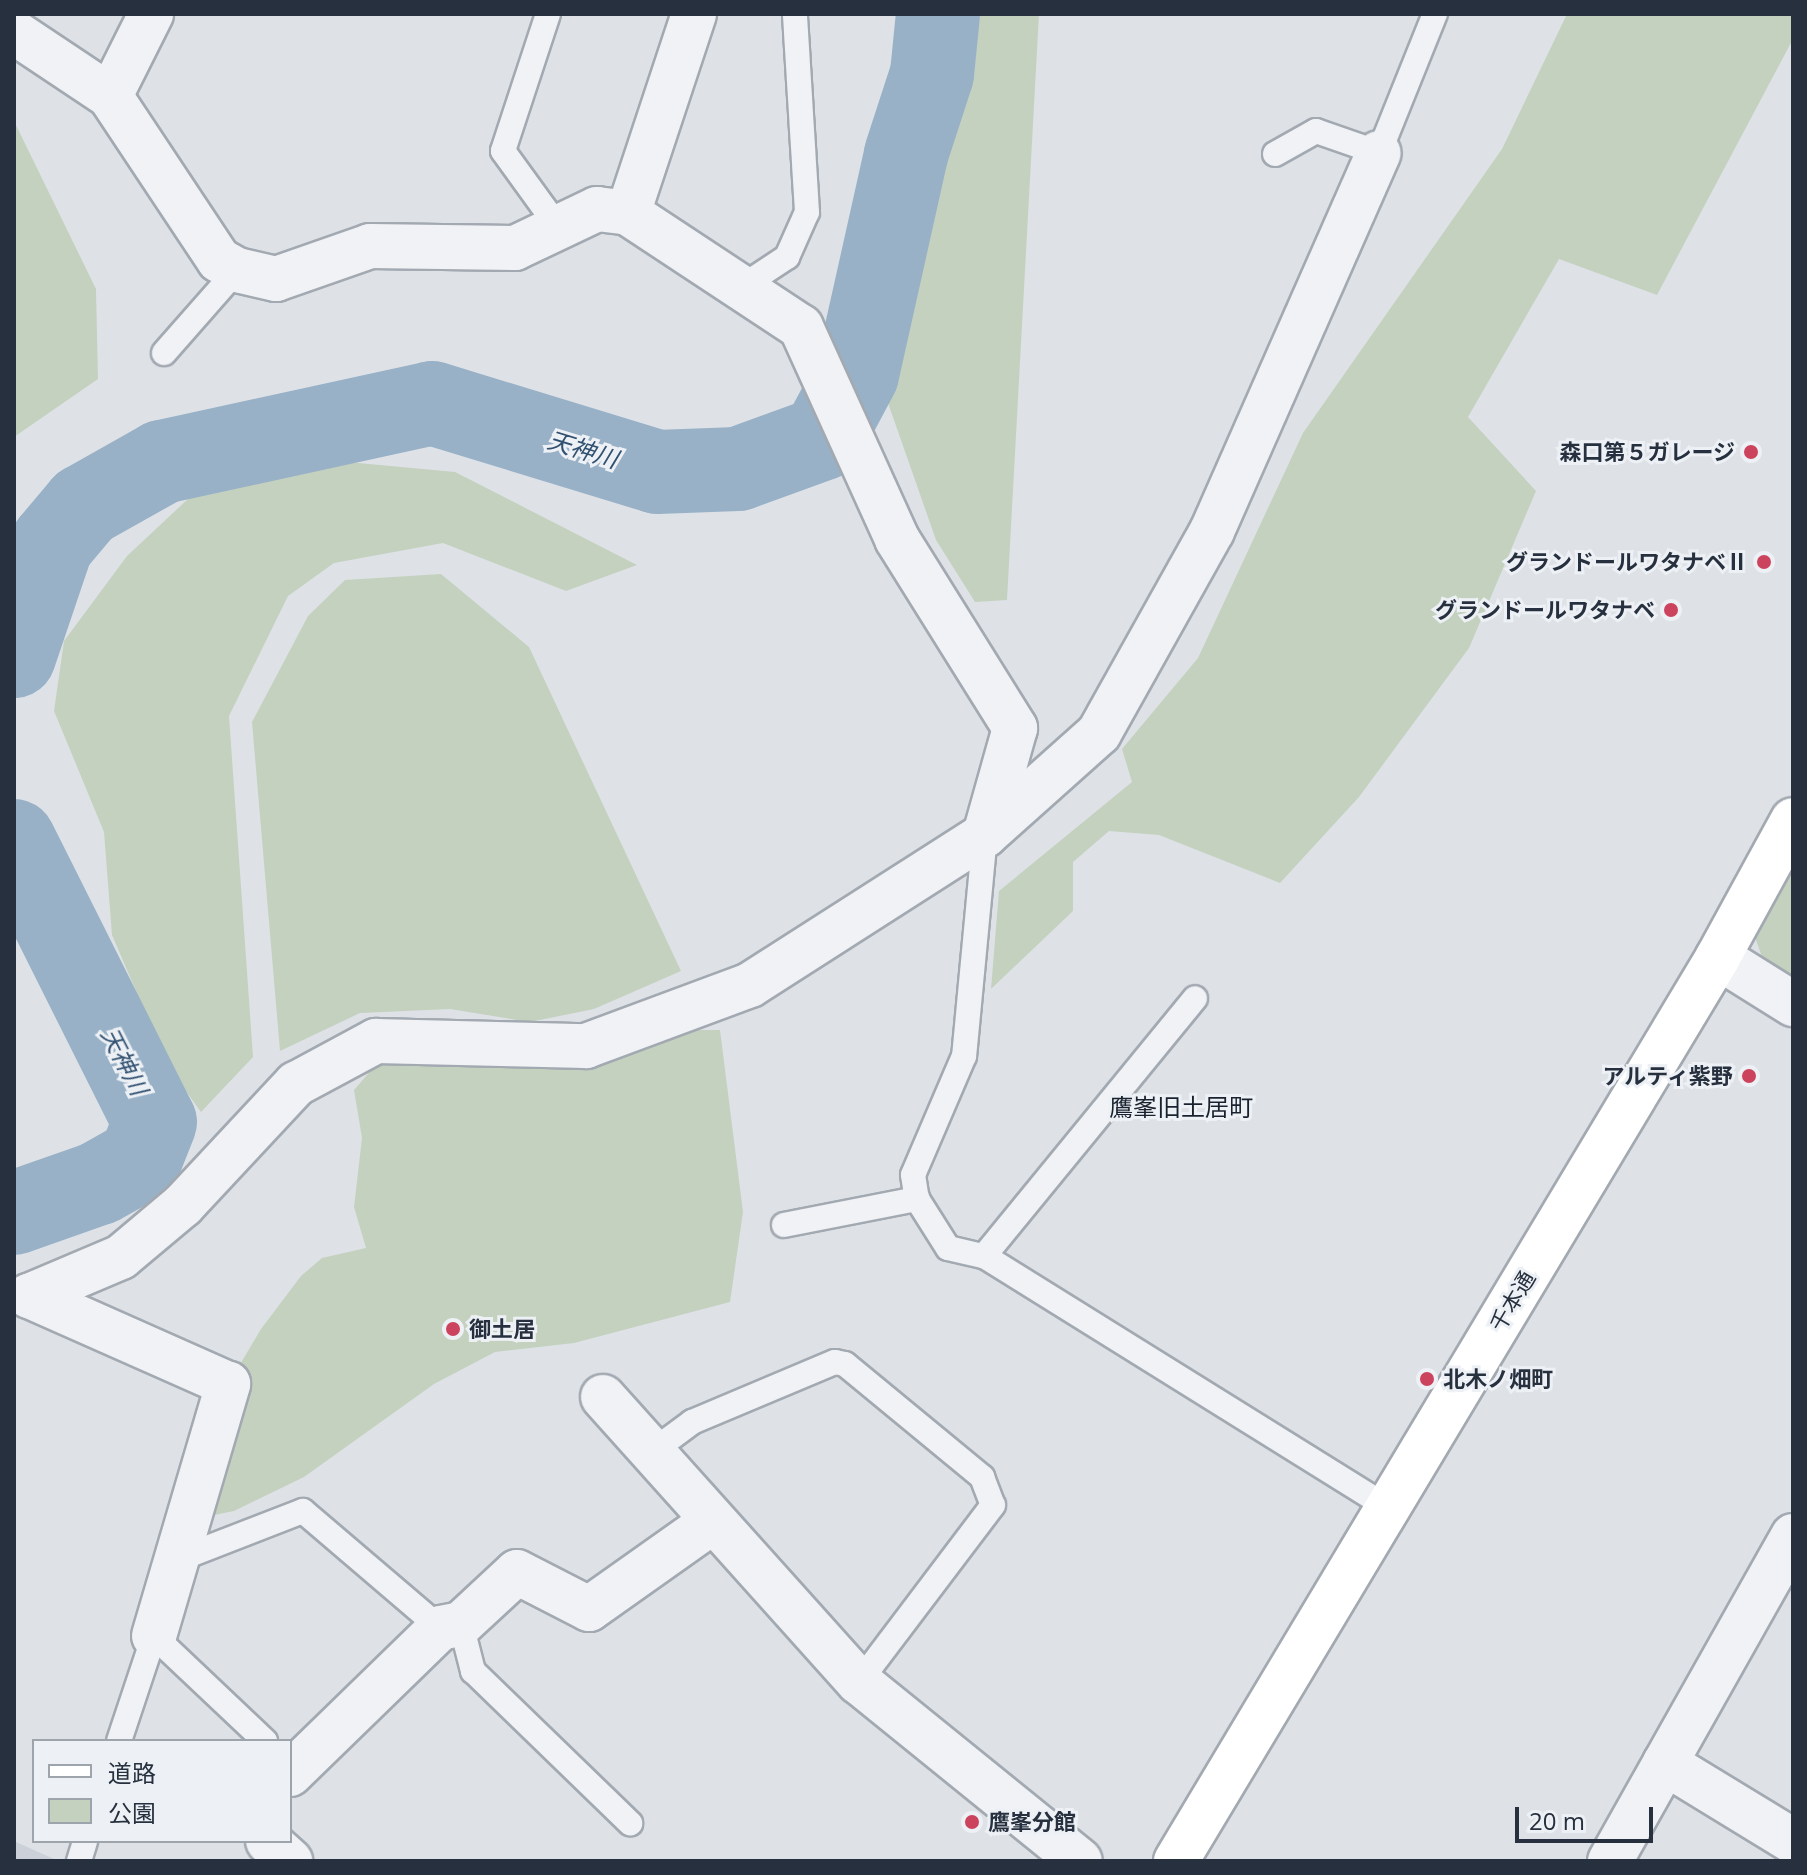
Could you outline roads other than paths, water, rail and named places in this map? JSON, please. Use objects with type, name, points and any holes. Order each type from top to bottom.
[{"type":"main road","name":"千本通","points":[[1176,1861],[1718,957],[1793,820]]},
{"type":"street","points":[[110,96],[151,14]]},
{"type":"street","points":[[628,213],[694,14]]},
{"type":"street","points":[[14,32],[110,96],[219,260],[237,270],[276,279],[370,246],[515,248],[597,209],[628,213],[801,327],[897,539],[1015,728],[985,835]]},
{"type":"street","points":[[22,1305],[121,1257],[183,1205],[296,1084],[376,1041],[586,1046],[750,985],[985,835],[1099,733],[1212,531],[1379,153]]},
{"type":"street","points":[[1718,957],[1793,1004]]},
{"type":"street","points":[[22,1305],[228,1384],[154,1636]]},
{"type":"street","points":[[603,1397],[712,1522],[859,1682],[1080,1861]]},
{"type":"street","points":[[292,1756],[517,1572],[589,1609],[712,1522]]},
{"type":"street","points":[[1610,1861],[1793,1536]]},
{"type":"street","points":[[1665,1763],[1793,1841]]},
{"type":"street","points":[[270,1843],[290,1861]]},
{"type":"lane","points":[[548,14],[503,151],[558,227]]},
{"type":"lane","points":[[743,286],[787,257],[807,212],[795,14]]},
{"type":"lane","points":[[1275,154],[1316,131],[1379,153],[1435,14]]},
{"type":"lane","points":[[164,353],[237,270]]},
{"type":"lane","points":[[985,835],[964,1056],[913,1175],[917,1199],[948,1248],[984,1256],[1388,1507]]},
{"type":"lane","points":[[984,1256],[1195,998]]},
{"type":"lane","points":[[784,1225],[917,1199]]},
{"type":"lane","points":[[653,1451],[692,1422],[835,1362],[845,1364],[982,1477],[993,1505],[859,1682]]},
{"type":"lane","points":[[179,1559],[303,1511],[451,1626],[473,1671],[630,1823]]},
{"type":"lane","points":[[120,1739],[154,1636],[261,1739]]},
{"type":"waterway","name":"天神川","points":[[14,656],[52,544],[84,506],[162,462],[432,403],[657,472],[738,469],[823,438],[857,374],[906,154],[932,74],[938,14]]},
{"type":"waterway","name":"天神川","points":[[14,841],[155,1122],[140,1160],[99,1183],[14,1213]]},
{"type":"place","name":"森口第５ガレージ","points":[[1751,452]]},
{"type":"place","name":"グランドールワタナベⅡ","points":[[1764,562]]},
{"type":"place","name":"グランドールワタナベ","points":[[1671,610]]},
{"type":"place","name":"アルティ紫野","points":[[1749,1076]]},
{"type":"place","name":"御土居","points":[[453,1329]]},
{"type":"place","name":"北木ノ畑町","points":[[1427,1379]]},
{"type":"place","name":"鷹峯分館","points":[[972,1822]]},
{"type":"district","name":"鷹峯旧土居町","points":[[1181,1107]]}]
